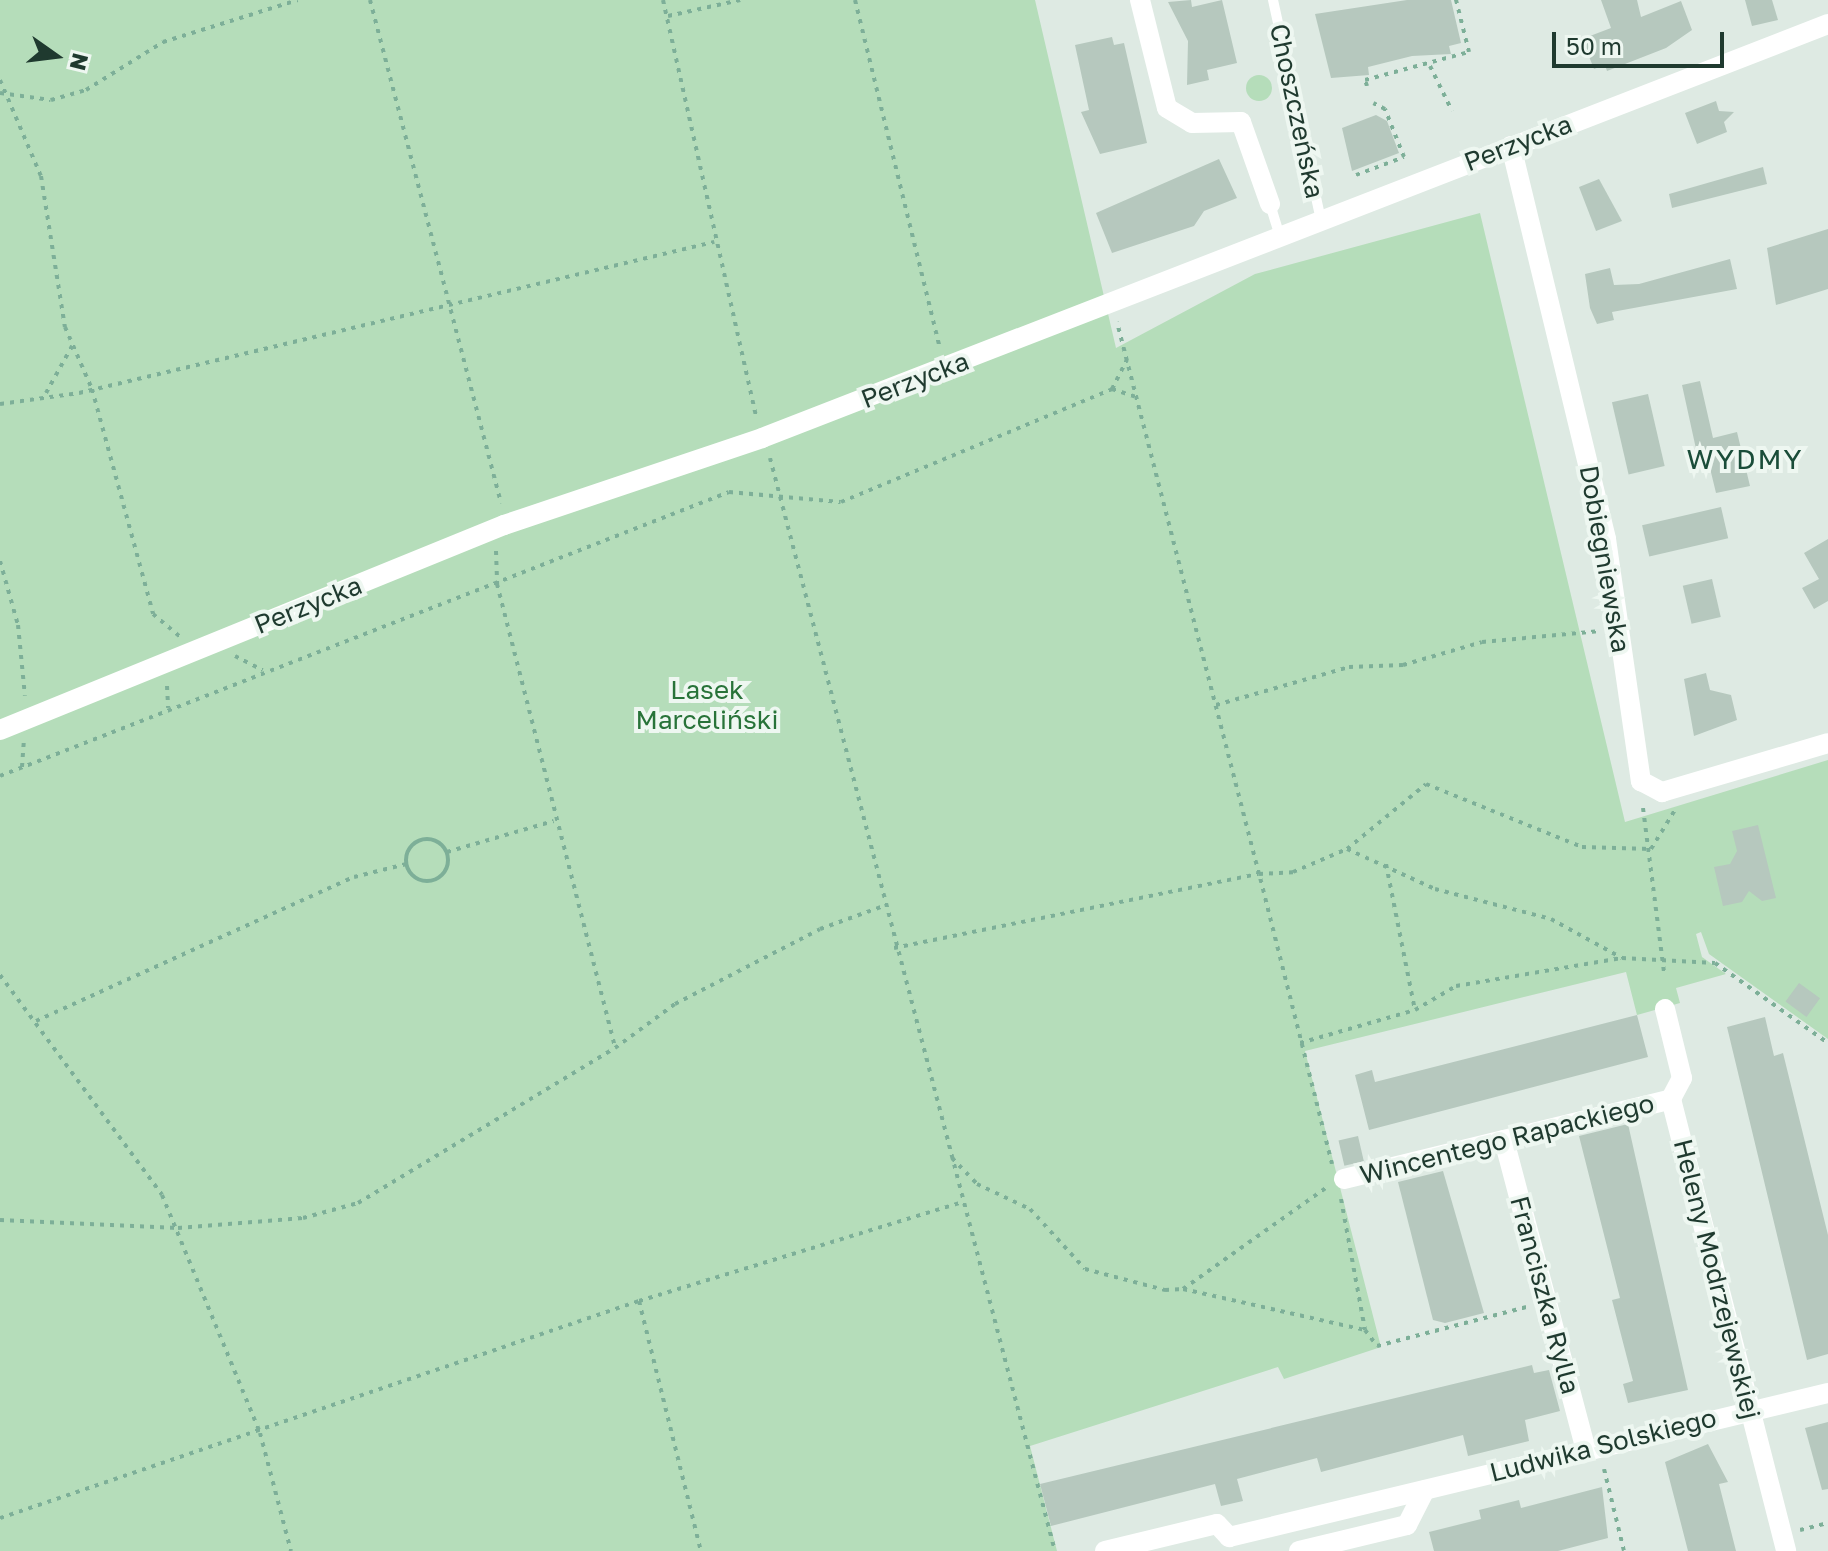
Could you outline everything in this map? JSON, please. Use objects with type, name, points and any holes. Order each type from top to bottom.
[{"type":"street","points":[[1140,0],[1167,108],[1182,121],[1241,122],[1270,204]]},
{"type":"street","name":"Perzycka","points":[[0,730],[504,525],[762,438],[1828,24]]},
{"type":"street","name":"Dobiegniewska","points":[[1511,146],[1606,539],[1641,781]]},
{"type":"street","points":[[1641,781],[1662,792],[1828,743]]},
{"type":"street","name":"Heleny Modrzejewskiej","points":[[1665,1009],[1682,1078],[1671,1099],[1786,1551]]},
{"type":"street","name":"Wincentego Rapackiego","points":[[1340,1180],[1671,1099]]},
{"type":"street","name":"Franciszka Rylla","points":[[1504,1140],[1547,1302],[1594,1454]]},
{"type":"street","name":"Ludwika Solskiego","points":[[1105,1551],[1217,1524],[1231,1544],[1425,1490],[1594,1454],[1730,1413],[1752,1415],[1828,1393]]},
{"type":"street","points":[[1299,1551],[1407,1525],[1425,1490]]},
{"type":"lane","name":"Choszczeńska","points":[[1273,0],[1321,221]]},
{"type":"lane","points":[[1270,204],[1280,236]]},
{"type":"path","points":[[0,93],[51,100],[86,90],[163,42],[298,0]]},
{"type":"path","points":[[370,0],[453,300],[503,513]]},
{"type":"path","points":[[663,0],[714,242],[760,428]]},
{"type":"path","points":[[668,16],[740,0]]},
{"type":"path","points":[[855,0],[942,358]]},
{"type":"path","points":[[1367,86],[1469,52],[1456,0]]},
{"type":"path","points":[[1430,66],[1452,111]]},
{"type":"path","points":[[0,80],[41,176],[72,346],[92,389],[153,614],[178,632]]},
{"type":"path","points":[[1356,175],[1404,157],[1385,109],[1373,103]]},
{"type":"path","points":[[0,404],[92,389],[453,300],[714,242]]},
{"type":"path","points":[[1114,314],[1300,1043],[1340,1180],[1365,1330],[1377,1346],[1547,1302]]},
{"type":"path","points":[[45,395],[72,346]]},
{"type":"path","points":[[0,776],[264,670],[497,584],[729,492],[783,502],[841,502],[1112,389],[1127,360]]},
{"type":"path","points":[[1112,389],[1137,397]]},
{"type":"path","points":[[766,449],[783,502],[894,948],[1055,1551]]},
{"type":"path","points":[[500,539],[492,564],[554,821],[615,1048]]},
{"type":"path","points":[[0,561],[18,625],[26,709]]},
{"type":"path","points":[[1216,705],[1349,667],[1403,665],[1482,642],[1618,627]]},
{"type":"path","points":[[222,651],[264,670]]},
{"type":"path","points":[[168,677],[168,708]]},
{"type":"path","points":[[22,767],[26,730]]},
{"type":"path","points":[[1641,781],[1664,973]]},
{"type":"path","points":[[894,948],[1259,874],[1293,872],[1347,849],[1426,784],[1582,847],[1651,849]]},
{"type":"path","points":[[447,852],[554,821]]},
{"type":"path","points":[[36,1021],[354,877],[406,864],[417,842],[440,843],[447,852]]},
{"type":"path","points":[[1347,849],[1386,864],[1435,889],[1551,919],[1622,958]]},
{"type":"path","points":[[406,864],[411,875],[435,880],[447,852]]},
{"type":"path","points":[[1386,864],[1415,1010]]},
{"type":"path","points":[[0,1220],[178,1228],[303,1218],[358,1203],[615,1048],[675,1004],[820,929],[884,906]]},
{"type":"path","points":[[1300,1043],[1415,1010],[1456,986],[1622,958],[1715,963],[1828,1043]]},
{"type":"path","points":[[0,975],[127,1143],[178,1228],[260,1433],[291,1551]]},
{"type":"path","points":[[950,1156],[977,1184],[1030,1209],[1048,1235],[1100,1279],[1183,1289],[1365,1330]]},
{"type":"path","points":[[1183,1289],[1340,1180]]},
{"type":"path","points":[[0,1518],[260,1433],[639,1301],[963,1202]]},
{"type":"path","points":[[639,1301],[701,1551]]},
{"type":"path","points":[[1594,1454],[1624,1551]]},
{"type":"path","points":[[1795,1531],[1828,1523]]},
{"type":"green space","name":"Lasek Marceliński","points":[[0,0],[1035,0],[1116,348],[1255,274],[1480,213],[1625,822],[1828,760],[1828,1039],[1709,954],[1701,932],[1696,934],[1702,957],[1726,974],[1676,988],[1680,1003],[1637,1015],[1626,972],[1305,1051],[1381,1347],[1284,1379],[1278,1367],[1030,1446],[1057,1551],[0,1551]]},
{"type":"green space","points":[[1259,75],[1269,78],[1272,88],[1269,98],[1259,101],[1249,98],[1246,88],[1249,78]]},
{"type":"building","points":[[1191,0],[1192,7],[1222,0],[1237,63],[1207,70],[1209,80],[1187,85],[1188,41],[1168,2]]},
{"type":"building","points":[[1407,0],[1451,0],[1461,43],[1449,46],[1451,54],[1412,56],[1368,67],[1369,75],[1331,78],[1315,14]]},
{"type":"building","points":[[1601,0],[1637,0],[1641,17],[1681,1],[1692,30],[1666,48],[1607,71],[1605,65],[1594,69],[1582,39],[1611,28]]},
{"type":"building","points":[[1745,0],[1772,0],[1778,20],[1752,26]]},
{"type":"building","points":[[1112,37],[1114,45],[1124,43],[1147,143],[1100,154],[1081,112],[1089,110],[1075,45]]},
{"type":"building","points":[[1716,101],[1719,111],[1734,112],[1724,122],[1727,132],[1697,144],[1685,113]]},
{"type":"building","points":[[1376,115],[1387,121],[1399,153],[1352,171],[1342,128]]},
{"type":"building","points":[[1219,159],[1237,198],[1204,211],[1194,226],[1112,253],[1096,213]]},
{"type":"building","points":[[1763,167],[1767,184],[1672,208],[1669,194]]},
{"type":"building","points":[[1599,179],[1622,221],[1596,231],[1579,187]]},
{"type":"building","points":[[1828,229],[1828,289],[1776,305],[1767,248]]},
{"type":"building","points":[[1730,259],[1737,289],[1612,312],[1614,320],[1597,324],[1590,308],[1585,274],[1610,268],[1614,285],[1639,284]]},
{"type":"building","points":[[1700,381],[1713,438],[1737,432],[1750,486],[1716,493],[1709,464],[1698,458],[1682,385]]},
{"type":"building","points":[[1648,394],[1665,466],[1629,474],[1612,402]]},
{"type":"building","points":[[1721,507],[1728,538],[1649,556],[1642,525]]},
{"type":"building","points":[[1828,539],[1828,601],[1814,609],[1802,588],[1819,579],[1804,553]]},
{"type":"building","points":[[1712,579],[1721,617],[1692,624],[1683,586]]},
{"type":"building","points":[[1706,673],[1710,690],[1731,695],[1737,720],[1694,736],[1684,679]]},
{"type":"building","points":[[1758,825],[1776,898],[1762,901],[1749,891],[1742,902],[1723,906],[1714,867],[1730,864],[1737,851],[1732,831]]},
{"type":"building","points":[[1799,983],[1820,998],[1807,1017],[1785,1002]]},
{"type":"building","points":[[1637,1015],[1648,1057],[1369,1130],[1355,1075],[1372,1070],[1375,1082]]},
{"type":"building","points":[[1765,1017],[1774,1056],[1783,1053],[1828,1235],[1828,1354],[1807,1360],[1727,1027]]},
{"type":"building","points":[[1628,1124],[1688,1390],[1628,1403],[1623,1384],[1633,1381],[1612,1300],[1620,1298],[1579,1136]]},
{"type":"building","points":[[1358,1136],[1364,1161],[1344,1166],[1339,1140]]},
{"type":"building","points":[[1443,1171],[1484,1313],[1445,1323],[1433,1320],[1398,1182]]},
{"type":"building","points":[[1532,1365],[1534,1373],[1549,1370],[1560,1411],[1525,1420],[1529,1441],[1468,1456],[1463,1435],[1321,1472],[1317,1458],[1237,1479],[1243,1501],[1221,1506],[1215,1484],[1051,1526],[1040,1484]]},
{"type":"building","points":[[1828,1422],[1828,1489],[1822,1490],[1805,1428]]},
{"type":"building","points":[[1708,1444],[1728,1482],[1719,1484],[1736,1551],[1688,1551],[1665,1462]]},
{"type":"building","points":[[1602,1487],[1608,1538],[1558,1551],[1434,1551],[1429,1532],[1481,1519],[1479,1510],[1519,1500],[1521,1508]]},
{"type":"district","name":"WYDMY","points":[[1745,459]]}]
